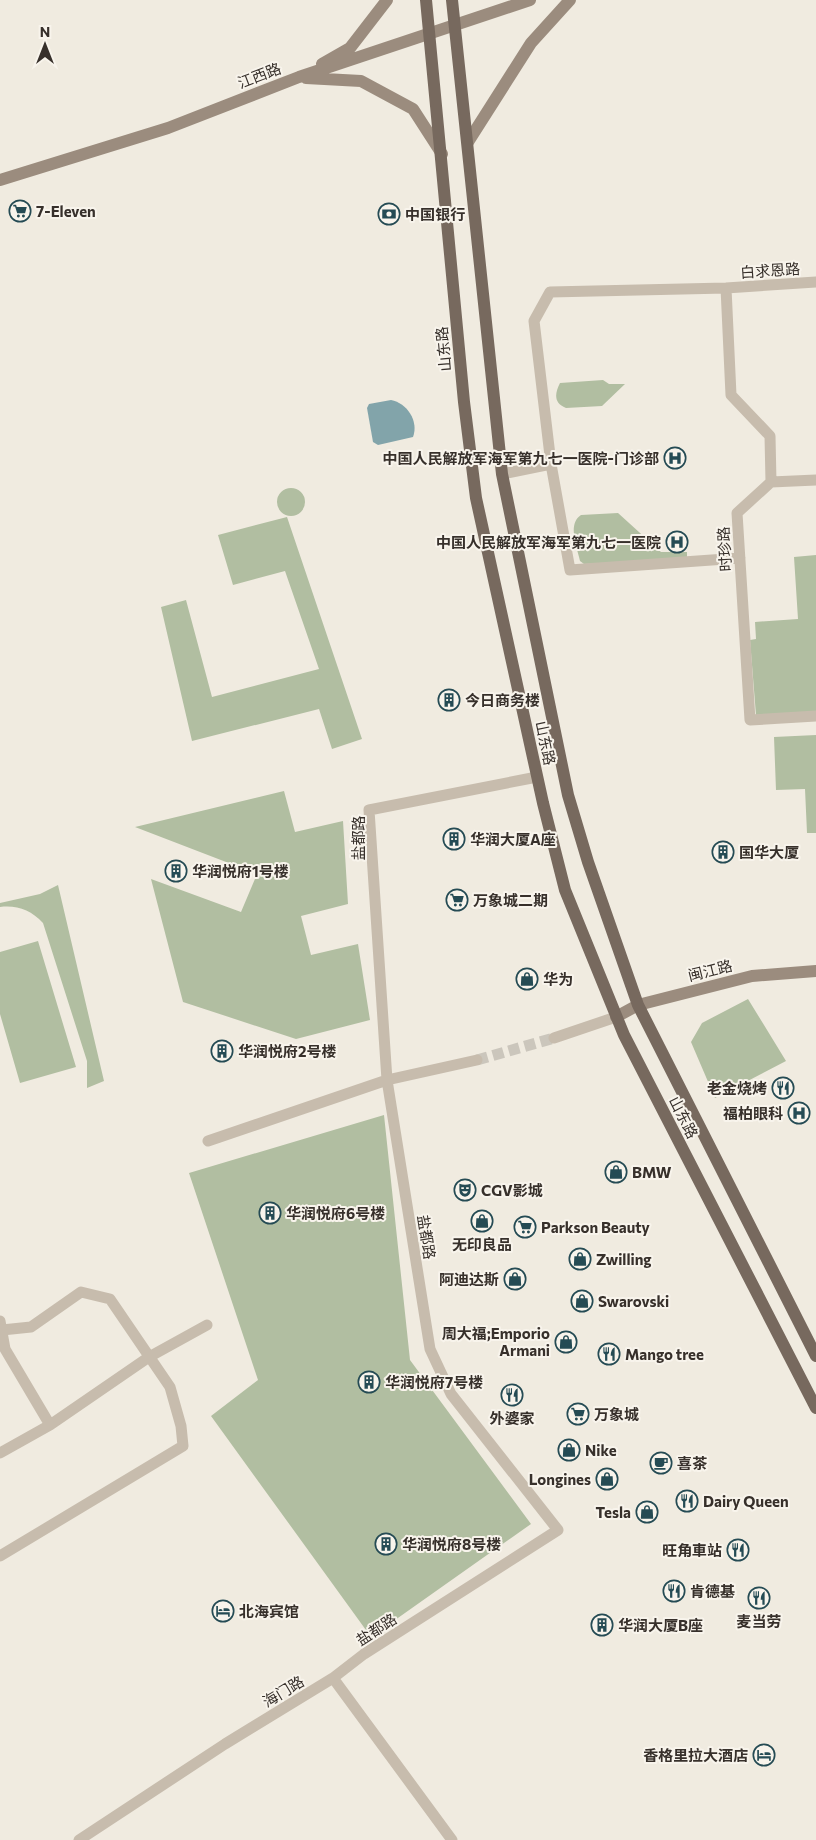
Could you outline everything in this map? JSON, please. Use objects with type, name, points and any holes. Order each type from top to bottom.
[{"type":"main road","points":[[299,77],[350,48],[387,0]]},
{"type":"main road","name":"山东路","points":[[426,0],[464,402],[476,498],[537,777],[565,890],[616,1017],[816,1408]]},
{"type":"main road","name":"山东路","points":[[452,0],[502,474],[568,795],[588,862],[638,1005],[816,1356]]},
{"type":"main road","name":"江西路","points":[[0,180],[168,128],[299,77],[530,0]]},
{"type":"main road","points":[[468,142],[531,43],[570,0]]},
{"type":"main road","points":[[299,77],[361,81],[413,109],[442,154]]},
{"type":"main road","name":"闽江路","points":[[616,1017],[638,1005],[752,976],[816,971]]},
{"type":"street","name":"白求恩路","points":[[551,464],[534,321],[550,292],[726,288],[816,282]]},
{"type":"street","points":[[726,288],[730,395],[770,436],[771,482],[816,480]]},
{"type":"street","points":[[502,474],[551,464],[570,570],[740,558]]},
{"type":"street","name":"时珍路","points":[[771,482],[737,513],[750,720],[816,716]]},
{"type":"street","name":"盐都路","points":[[334,1678],[364,1654],[558,1530],[451,1394],[430,1349],[387,1080],[369,810],[537,777]]},
{"type":"street","points":[[554,1038],[616,1017]]},
{"type":"street","points":[[208,1141],[387,1080],[477,1060]]},
{"type":"street","points":[[0,1556],[183,1446],[181,1426],[170,1387],[110,1299],[81,1292],[31,1327],[1,1326],[5,1349],[50,1425]]},
{"type":"street","points":[[0,1453],[50,1425],[149,1357],[207,1325]]},
{"type":"street","points":[[334,1678],[452,1840]]},
{"type":"street","name":"海门路","points":[[79,1840],[225,1744],[334,1678]]},
{"type":"green space","points":[[603,380],[609,384],[625,384],[602,406],[566,408],[557,401],[556,394],[560,383]]},
{"type":"green space","points":[[291,488],[301,492],[305,502],[301,512],[291,516],[281,512],[277,502],[281,492]]},
{"type":"green space","points":[[618,513],[661,552],[687,552],[687,560],[584,564],[580,561],[574,536],[577,519],[581,515]]},
{"type":"green space","points":[[287,517],[362,739],[332,749],[319,709],[192,741],[161,607],[186,600],[212,697],[319,669],[285,571],[233,585],[218,535]]},
{"type":"green space","points":[[816,555],[816,712],[756,715],[750,640],[756,639],[755,622],[798,619],[794,557]]},
{"type":"green space","points":[[816,735],[816,833],[807,833],[805,789],[776,790],[774,737]]},
{"type":"green space","points":[[284,791],[295,832],[343,821],[348,904],[301,916],[311,955],[358,944],[370,1020],[296,1039],[183,1002],[151,879],[241,912],[257,874],[135,827]]},
{"type":"green space","points":[[58,885],[104,1081],[87,1088],[87,1061],[43,923],[23,909],[0,907],[0,903],[40,894]]},
{"type":"green space","points":[[38,941],[76,1067],[20,1083],[0,1014],[0,952]]},
{"type":"green space","points":[[748,999],[786,1061],[715,1098],[691,1042],[702,1023]]},
{"type":"green space","points":[[384,1115],[410,1360],[531,1524],[371,1637],[211,1416],[258,1380],[189,1173]]},
{"type":"water","points":[[391,400],[407,409],[413,419],[413,437],[378,445],[373,442],[367,408],[369,404]]},
{"type":"tunnel","points":[[477,1060],[554,1038]]},
{"type":"place","name":"7-Eleven","points":[[20,211]]},
{"type":"place","name":"中国银行","points":[[389,214]]},
{"type":"place","name":"中国人民解放军海军第九七一医院-门诊部","points":[[675,458]]},
{"type":"place","name":"中国人民解放军海军第九七一医院","points":[[677,542]]},
{"type":"place","name":"今日商务楼","points":[[449,700]]},
{"type":"place","name":"华润大厦A座","points":[[454,839]]},
{"type":"place","name":"国华大厦","points":[[723,852]]},
{"type":"place","name":"华润悦府1号楼","points":[[176,871]]},
{"type":"place","name":"万象城二期","points":[[457,900]]},
{"type":"place","name":"华为","points":[[527,979]]},
{"type":"place","name":"华润悦府2号楼","points":[[222,1051]]},
{"type":"place","name":"老金烧烤","points":[[783,1088]]},
{"type":"place","name":"福柏眼科","points":[[799,1113]]},
{"type":"place","name":"BMW","points":[[616,1172]]},
{"type":"place","name":"CGV影城","points":[[465,1190]]},
{"type":"place","name":"华润悦府6号楼","points":[[270,1213]]},
{"type":"place","name":"无印良品","points":[[482,1221]]},
{"type":"place","name":"Parkson Beauty","points":[[525,1227]]},
{"type":"place","name":"Zwilling","points":[[580,1259]]},
{"type":"place","name":"阿迪达斯","points":[[515,1279]]},
{"type":"place","name":"Swarovski","points":[[582,1301]]},
{"type":"place","name":"周大福;Emporio Armani","points":[[566,1342]]},
{"type":"place","name":"Mango tree","points":[[609,1354]]},
{"type":"place","name":"华润悦府7号楼","points":[[369,1382]]},
{"type":"place","name":"外婆家","points":[[512,1395]]},
{"type":"place","name":"万象城","points":[[578,1414]]},
{"type":"place","name":"Nike","points":[[569,1450]]},
{"type":"place","name":"喜茶","points":[[661,1463]]},
{"type":"place","name":"Longines","points":[[607,1479]]},
{"type":"place","name":"Dairy Queen","points":[[687,1501]]},
{"type":"place","name":"Tesla","points":[[647,1512]]},
{"type":"place","name":"华润悦府8号楼","points":[[386,1544]]},
{"type":"place","name":"旺角車站","points":[[738,1550]]},
{"type":"place","name":"肯德基","points":[[674,1591]]},
{"type":"place","name":"麦当劳","points":[[759,1598]]},
{"type":"place","name":"北海宾馆","points":[[223,1611]]},
{"type":"place","name":"华润大厦B座","points":[[602,1625]]},
{"type":"place","name":"香格里拉大酒店","points":[[764,1755]]}]
